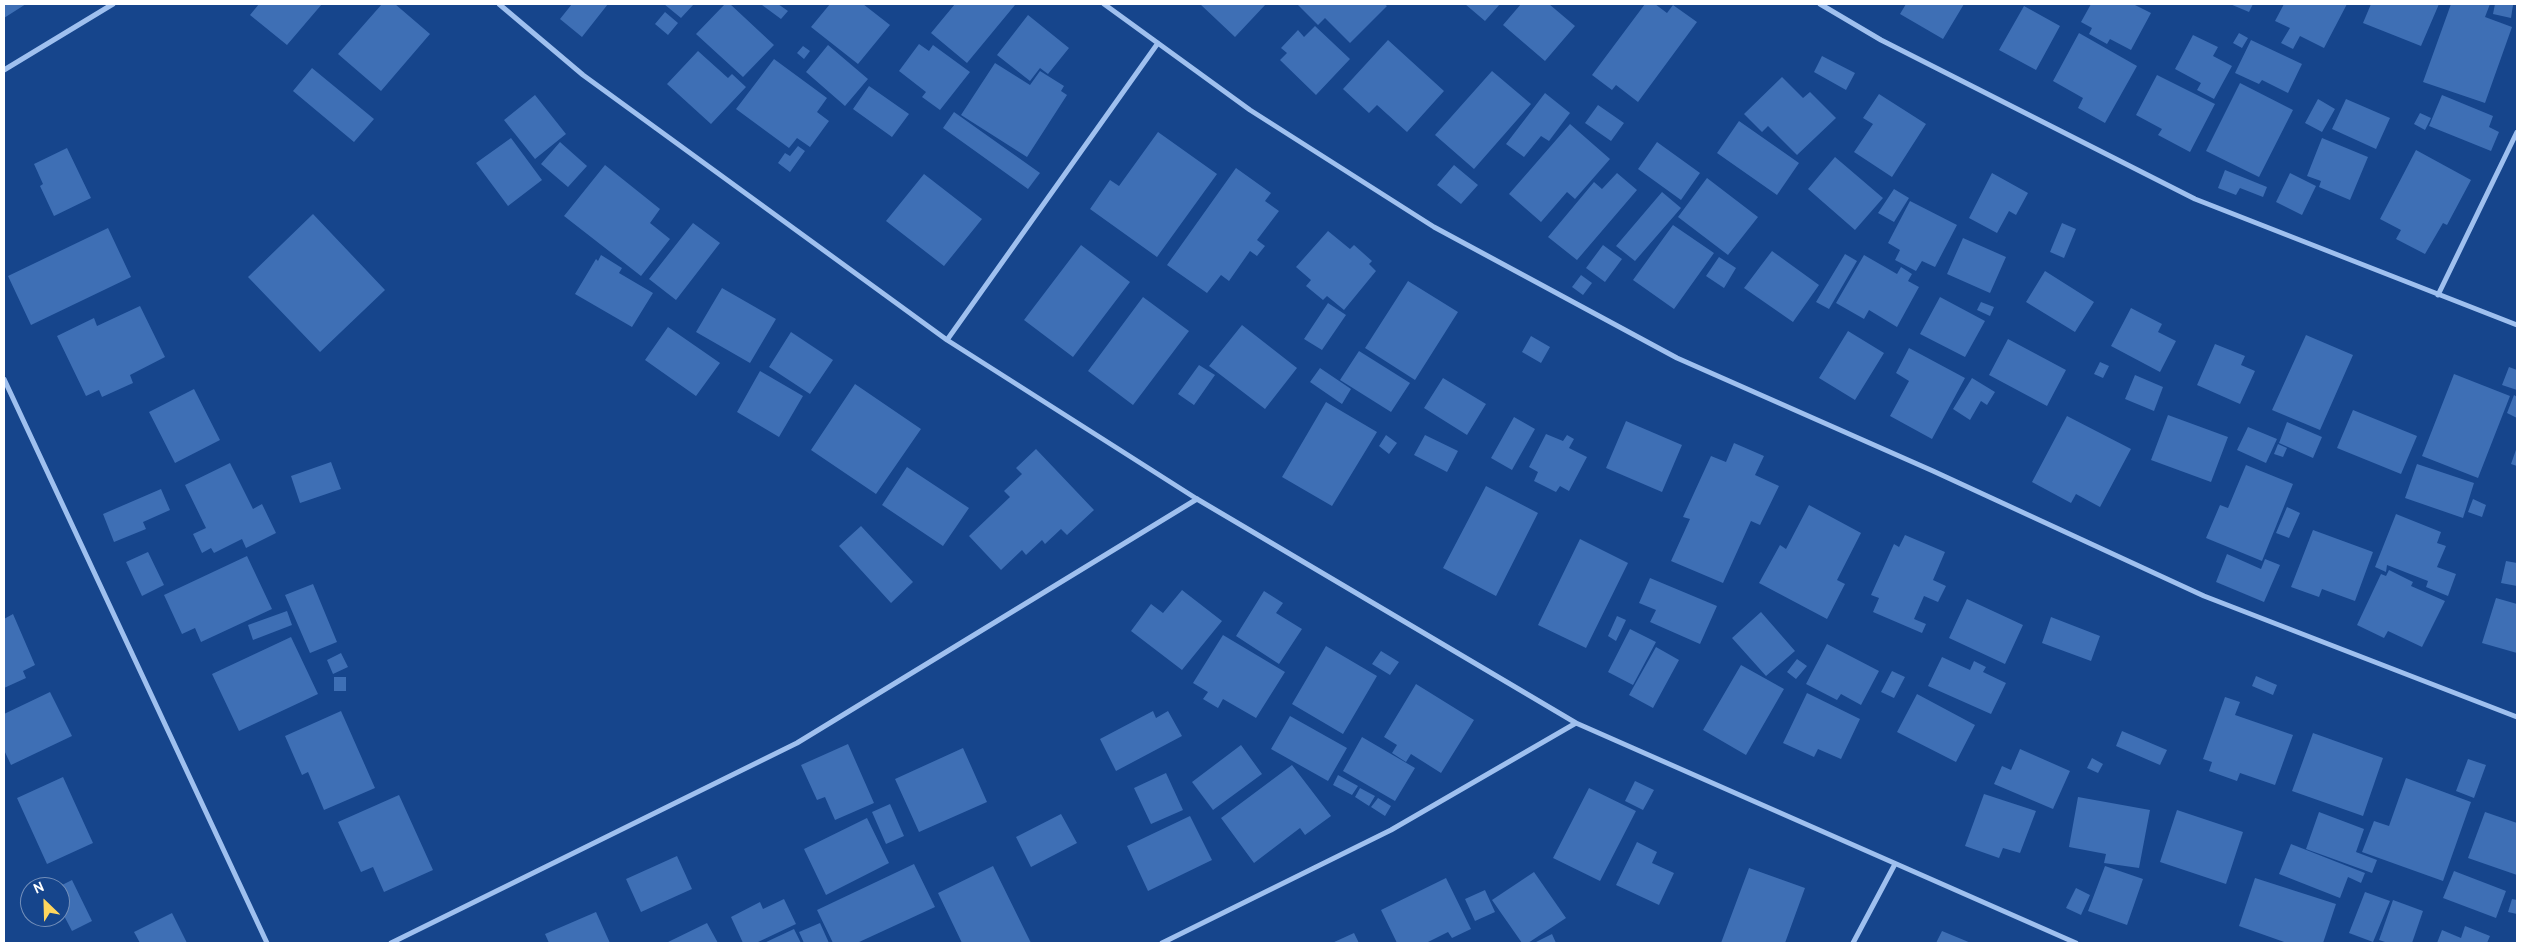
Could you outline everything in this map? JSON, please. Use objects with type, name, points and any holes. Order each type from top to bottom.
[{"type":"street","points":[[4,70],[113,4]]},
{"type":"street","points":[[499,4],[583,74],[947,340],[1197,499],[1576,723],[2076,943]]},
{"type":"street","points":[[1104,4],[1250,110],[1434,227],[1677,358],[1933,471],[2211,599],[2517,717]]},
{"type":"street","points":[[1820,4],[1881,40],[2195,199],[2517,325]]},
{"type":"street","points":[[947,340],[1158,43]]},
{"type":"street","points":[[2438,295],[2517,132]]},
{"type":"street","points":[[4,380],[267,943]]},
{"type":"street","points":[[391,943],[797,743],[1197,499]]},
{"type":"street","points":[[1162,943],[1391,830],[1576,723]]},
{"type":"street","points":[[1853,943],[1895,864]]},
{"type":"building","points":[[4,4],[26,4],[4,18]]},
{"type":"building","points":[[259,4],[322,4],[287,45],[250,15]]},
{"type":"building","points":[[382,4],[395,4],[430,34],[381,91],[338,54]]},
{"type":"building","points":[[572,4],[608,4],[582,37],[560,19]]},
{"type":"building","points":[[664,4],[694,4],[681,18]]},
{"type":"building","points":[[725,4],[730,4],[774,45],[743,77],[696,34]]},
{"type":"building","points":[[778,4],[788,11],[781,19],[762,5]]},
{"type":"building","points":[[830,4],[863,4],[890,25],[858,64],[811,27]]},
{"type":"building","points":[[955,4],[1015,5],[967,63],[931,33]]},
{"type":"building","points":[[1200,4],[1266,4],[1235,37]]},
{"type":"building","points":[[1297,4],[1384,4],[1387,6],[1350,43],[1325,18],[1318,25]]},
{"type":"building","points":[[1465,4],[1500,4],[1485,21]]},
{"type":"building","points":[[1521,4],[1549,4],[1575,26],[1545,61],[1503,25]]},
{"type":"building","points":[[1645,4],[1655,4],[1667,13],[1673,5],[1697,22],[1638,102],[1616,85],[1612,90],[1592,75]]},
{"type":"building","points":[[1906,4],[1964,4],[1943,39],[1900,14]]},
{"type":"building","points":[[2091,4],[2133,4],[2151,13],[2131,50],[2110,39],[2107,44],[2089,34],[2092,28],[2081,22]]},
{"type":"building","points":[[2230,4],[2253,4],[2249,12]]},
{"type":"building","points":[[2284,4],[2347,4],[2324,48],[2300,36],[2293,49],[2281,43],[2290,28],[2275,21]]},
{"type":"building","points":[[2371,4],[2439,4],[2421,46],[2363,23]]},
{"type":"building","points":[[2451,4],[2490,4],[2485,17],[2512,27],[2485,103],[2423,82]]},
{"type":"building","points":[[2495,4],[2513,5],[2511,18],[2493,14]]},
{"type":"building","points":[[2024,6],[2060,26],[2036,70],[1999,50]]},
{"type":"building","points":[[665,12],[678,23],[668,35],[655,24]]},
{"type":"building","points":[[1028,15],[1069,48],[1048,74],[1040,68],[1030,81],[997,55]]},
{"type":"building","points":[[1315,26],[1350,59],[1316,95],[1280,60],[1287,53],[1281,48],[1298,30],[1304,37]]},
{"type":"building","points":[[2079,33],[2137,66],[2105,123],[2078,108],[2083,98],[2053,81]]},
{"type":"building","points":[[2239,33],[2248,38],[2242,48],[2233,43]]},
{"type":"building","points":[[2193,35],[2218,47],[2213,56],[2232,66],[2214,99],[2197,90],[2201,83],[2175,69]]},
{"type":"building","points":[[1388,40],[1444,91],[1407,132],[1377,105],[1369,113],[1343,89]]},
{"type":"building","points":[[2251,40],[2302,64],[2288,93],[2262,80],[2259,84],[2235,73]]},
{"type":"building","points":[[919,44],[929,51],[933,45],[970,72],[940,110],[922,97],[926,92],[899,71]]},
{"type":"building","points":[[828,45],[868,79],[845,106],[806,72]]},
{"type":"building","points":[[803,46],[810,51],[804,59],[797,53]]},
{"type":"building","points":[[698,51],[728,78],[732,74],[746,87],[711,124],[667,84]]},
{"type":"building","points":[[1822,56],[1855,73],[1846,90],[1814,72]]},
{"type":"building","points":[[774,59],[827,98],[817,112],[829,121],[810,147],[797,138],[789,148],[736,109]]},
{"type":"building","points":[[995,63],[1030,85],[1040,71],[1064,86],[1061,91],[1067,95],[1027,157],[961,115]]},
{"type":"building","points":[[312,68],[374,119],[354,142],[293,91]]},
{"type":"building","points":[[1492,71],[1531,104],[1474,169],[1435,135]]},
{"type":"building","points":[[2157,75],[2215,104],[2190,152],[2158,135],[2162,129],[2136,115]]},
{"type":"building","points":[[1782,77],[1803,98],[1810,92],[1836,118],[1797,155],[1768,126],[1762,132],[1744,114]]},
{"type":"building","points":[[2240,83],[2293,110],[2259,177],[2206,151]]},
{"type":"building","points":[[869,86],[909,114],[892,137],[853,109]]},
{"type":"building","points":[[1545,93],[1570,113],[1549,141],[1541,136],[1524,157],[1506,144]]},
{"type":"building","points":[[1879,94],[1926,124],[1892,177],[1854,152],[1873,124],[1863,118]]},
{"type":"building","points":[[535,95],[566,134],[535,159],[504,120]]},
{"type":"building","points":[[2442,95],[2493,116],[2489,127],[2499,132],[2491,151],[2429,126]]},
{"type":"building","points":[[2318,99],[2335,109],[2322,132],[2305,123]]},
{"type":"building","points":[[2346,99],[2390,118],[2376,149],[2332,129]]},
{"type":"building","points":[[1598,105],[1624,123],[1611,141],[1585,123]]},
{"type":"building","points":[[954,112],[1040,173],[1028,189],[943,128]]},
{"type":"building","points":[[2420,113],[2431,118],[2425,130],[2414,124]]},
{"type":"building","points":[[1739,121],[1799,163],[1777,195],[1717,153]]},
{"type":"building","points":[[1570,124],[1610,159],[1575,199],[1567,192],[1541,222],[1509,194]]},
{"type":"building","points":[[1158,132],[1217,174],[1157,257],[1090,209],[1110,180],[1119,186]]},
{"type":"building","points":[[511,138],[542,180],[508,206],[476,163]]},
{"type":"building","points":[[2322,138],[2368,157],[2350,200],[2319,187],[2321,181],[2307,176]]},
{"type":"building","points":[[560,142],[587,166],[568,187],[541,164]]},
{"type":"building","points":[[1657,142],[1700,173],[1681,200],[1638,169]]},
{"type":"building","points":[[798,146],[805,151],[790,172],[778,163],[785,153],[790,156]]},
{"type":"building","points":[[67,148],[91,198],[54,216],[40,186],[43,184],[34,164]]},
{"type":"building","points":[[2416,150],[2471,180],[2447,225],[2443,223],[2425,254],[2396,239],[2401,230],[2380,219]]},
{"type":"building","points":[[1835,157],[1883,198],[1855,230],[1808,189]]},
{"type":"building","points":[[605,165],[660,209],[650,223],[670,239],[641,276],[564,216]]},
{"type":"building","points":[[1454,165],[1478,185],[1461,204],[1437,185]]},
{"type":"building","points":[[1236,168],[1271,193],[1265,201],[1279,211],[1257,240],[1265,246],[1257,256],[1250,251],[1229,281],[1221,275],[1207,293],[1167,265]]},
{"type":"building","points":[[2225,170],[2267,187],[2263,197],[2240,188],[2236,195],[2218,188]]},
{"type":"building","points":[[1617,173],[1637,190],[1577,260],[1548,237],[1594,182],[1602,189]]},
{"type":"building","points":[[1992,173],[2028,193],[2016,215],[2009,211],[1997,233],[1969,218]]},
{"type":"building","points":[[2290,173],[2316,186],[2302,215],[2276,202]]},
{"type":"building","points":[[924,174],[982,219],[944,266],[886,221]]},
{"type":"building","points":[[1707,178],[1758,217],[1728,255],[1678,217]]},
{"type":"building","points":[[1894,189],[1909,198],[1894,222],[1878,213]]},
{"type":"building","points":[[1662,192],[1681,208],[1635,261],[1616,246]]},
{"type":"building","points":[[1910,201],[1957,225],[1935,267],[1922,261],[1916,271],[1895,260],[1900,250],[1888,243]]},
{"type":"building","points":[[313,214],[385,290],[320,352],[248,277]]},
{"type":"building","points":[[693,223],[720,243],[676,300],[649,279]]},
{"type":"building","points":[[2062,223],[2076,229],[2064,258],[2050,252]]},
{"type":"building","points":[[1673,225],[1714,253],[1674,309],[1633,280]]},
{"type":"building","points":[[108,228],[131,277],[31,325],[8,276]]},
{"type":"building","points":[[1328,231],[1350,249],[1354,245],[1372,261],[1369,264],[1376,271],[1344,310],[1327,296],[1323,300],[1306,286],[1311,280],[1296,267]]},
{"type":"building","points":[[1963,238],[2006,257],[1990,293],[1947,274]]},
{"type":"building","points":[[1081,245],[1130,282],[1073,357],[1024,320]]},
{"type":"building","points":[[1603,245],[1622,259],[1605,282],[1586,268]]},
{"type":"building","points":[[1772,251],[1819,285],[1793,322],[1744,288]]},
{"type":"building","points":[[1845,254],[1857,261],[1829,309],[1816,302]]},
{"type":"building","points":[[601,255],[622,268],[619,273],[653,293],[632,327],[575,294],[596,259],[598,261]]},
{"type":"building","points":[[1864,255],[1897,274],[1901,267],[1912,274],[1908,281],[1919,287],[1897,327],[1869,310],[1864,319],[1836,303]]},
{"type":"building","points":[[1719,257],[1736,268],[1724,288],[1706,276]]},
{"type":"building","points":[[2045,271],[2094,302],[2075,332],[2026,302]]},
{"type":"building","points":[[1581,275],[1592,283],[1583,295],[1572,287]]},
{"type":"building","points":[[1408,281],[1458,312],[1415,380],[1365,348]]},
{"type":"building","points":[[722,288],[776,319],[750,363],[696,332]]},
{"type":"building","points":[[1143,297],[1189,331],[1133,405],[1088,371]]},
{"type":"building","points":[[1940,297],[1985,321],[1965,357],[1920,334]]},
{"type":"building","points":[[1981,302],[1994,307],[1990,316],[1977,310]]},
{"type":"building","points":[[1328,303],[1346,315],[1322,350],[1304,339]]},
{"type":"building","points":[[140,306],[165,357],[130,375],[133,383],[102,397],[99,390],[86,396],[57,336],[94,318],[97,326]]},
{"type":"building","points":[[2131,308],[2162,324],[2158,332],[2176,341],[2160,372],[2111,346]]},
{"type":"building","points":[[1242,325],[1297,368],[1265,409],[1209,366]]},
{"type":"building","points":[[668,327],[720,363],[696,396],[645,360]]},
{"type":"building","points":[[1848,331],[1884,353],[1855,400],[1819,378]]},
{"type":"building","points":[[791,332],[833,360],[810,394],[769,367]]},
{"type":"building","points":[[2306,335],[2353,355],[2320,430],[2272,410]]},
{"type":"building","points":[[1531,336],[1550,347],[1541,363],[1522,352]]},
{"type":"building","points":[[2008,339],[2066,370],[2047,406],[1989,375]]},
{"type":"building","points":[[2215,344],[2245,356],[2241,365],[2255,371],[2240,404],[2197,385]]},
{"type":"building","points":[[1909,348],[1965,378],[1932,439],[1890,416],[1909,381],[1896,373]]},
{"type":"building","points":[[1359,351],[1410,383],[1391,412],[1340,380]]},
{"type":"building","points":[[2100,362],[2109,366],[2103,378],[2094,374]]},
{"type":"building","points":[[1199,365],[1215,375],[1194,405],[1178,394]]},
{"type":"building","points":[[2509,367],[2517,370],[2517,390],[2502,385]]},
{"type":"building","points":[[1320,368],[1351,389],[1342,404],[1310,382]]},
{"type":"building","points":[[760,371],[803,396],[779,437],[737,412]]},
{"type":"building","points":[[2454,374],[2510,396],[2478,478],[2422,456]]},
{"type":"building","points":[[2135,375],[2163,387],[2154,411],[2125,399]]},
{"type":"building","points":[[1443,378],[1486,404],[1467,435],[1424,408]]},
{"type":"building","points":[[1972,378],[1995,392],[1987,405],[1981,401],[1970,420],[1953,409]]},
{"type":"building","points":[[855,384],[921,429],[876,494],[811,450]]},
{"type":"building","points":[[194,389],[220,440],[175,463],[149,412]]},
{"type":"building","points":[[2514,395],[2517,397],[2517,418],[2507,413]]},
{"type":"building","points":[[1326,402],[1377,432],[1332,506],[1282,477]]},
{"type":"building","points":[[2353,410],[2417,436],[2401,474],[2337,448]]},
{"type":"building","points":[[2168,415],[2228,437],[2211,482],[2151,460]]},
{"type":"building","points":[[2067,416],[2131,449],[2100,507],[2076,494],[2071,503],[2032,482]]},
{"type":"building","points":[[1514,417],[1535,429],[1512,470],[1491,458]]},
{"type":"building","points":[[1626,421],[1682,445],[1662,492],[1606,468]]},
{"type":"building","points":[[2287,422],[2322,437],[2313,458],[2279,443]]},
{"type":"building","points":[[2248,427],[2277,439],[2266,463],[2237,450]]},
{"type":"building","points":[[1546,434],[1563,441],[1567,435],[1574,439],[1569,448],[1587,457],[1569,491],[1560,486],[1556,492],[1534,481],[1538,472],[1529,467]]},
{"type":"building","points":[[1386,435],[1397,443],[1389,454],[1379,446]]},
{"type":"building","points":[[1425,435],[1458,451],[1447,472],[1414,455]]},
{"type":"building","points":[[1734,443],[1764,456],[1755,475],[1779,486],[1760,525],[1751,521],[1723,583],[1671,561],[1690,519],[1683,517],[1711,456],[1726,462]]},
{"type":"building","points":[[2278,444],[2287,448],[2283,457],[2274,454]]},
{"type":"building","points":[[2517,447],[2517,466],[2511,464]]},
{"type":"building","points":[[1036,449],[1094,510],[1067,535],[1061,529],[1045,544],[1042,540],[1026,555],[1022,550],[1001,570],[969,536],[1010,497],[1004,491],[1022,474],[1016,468]]},
{"type":"building","points":[[331,462],[341,489],[300,503],[291,476]]},
{"type":"building","points":[[230,463],[253,509],[262,504],[276,533],[246,548],[242,539],[214,553],[211,548],[202,553],[193,534],[206,528],[185,485]]},
{"type":"building","points":[[2417,464],[2474,483],[2463,518],[2405,498]]},
{"type":"building","points":[[2246,465],[2293,484],[2262,561],[2206,538],[2220,505],[2228,508]]},
{"type":"building","points":[[907,467],[969,508],[943,546],[882,505]]},
{"type":"building","points":[[1486,486],[1538,513],[1496,596],[1443,568]]},
{"type":"building","points":[[161,489],[170,510],[143,522],[146,529],[114,542],[103,514]]},
{"type":"building","points":[[2473,499],[2486,505],[2482,517],[2468,512]]},
{"type":"building","points":[[1809,505],[1861,533],[1837,580],[1845,584],[1827,619],[1759,583],[1780,545],[1786,549]]},
{"type":"building","points":[[2287,507],[2300,513],[2289,538],[2276,533]]},
{"type":"building","points":[[2396,514],[2441,532],[2437,543],[2446,546],[2437,567],[2456,574],[2448,596],[2426,587],[2428,581],[2387,565],[2386,572],[2375,567]]},
{"type":"building","points":[[861,526],[913,582],[891,603],[839,546]]},
{"type":"building","points":[[2313,530],[2373,552],[2355,601],[2322,589],[2319,597],[2291,587]]},
{"type":"building","points":[[1905,535],[1945,552],[1933,580],[1946,586],[1938,602],[1924,596],[1914,619],[1926,624],[1922,633],[1873,612],[1879,598],[1871,595],[1894,544],[1899,547]]},
{"type":"building","points":[[1580,539],[1628,563],[1586,648],[1538,625]]},
{"type":"building","points":[[148,552],[164,585],[142,596],[126,562]]},
{"type":"building","points":[[2227,554],[2261,569],[2265,559],[2280,565],[2264,602],[2216,582]]},
{"type":"building","points":[[247,556],[272,609],[201,642],[195,628],[182,634],[164,595]]},
{"type":"building","points":[[2506,561],[2517,563],[2517,586],[2501,583]]},
{"type":"building","points":[[2389,570],[2413,582],[2411,586],[2445,601],[2422,647],[2388,631],[2384,638],[2357,625],[2381,574],[2386,576]]},
{"type":"building","points":[[1650,578],[1717,606],[1700,644],[1650,622],[1656,610],[1639,603]]},
{"type":"building","points":[[313,584],[337,642],[310,653],[285,595]]},
{"type":"building","points":[[1182,590],[1222,621],[1182,670],[1131,631],[1151,604],[1163,613]]},
{"type":"building","points":[[1264,591],[1283,603],[1276,613],[1302,629],[1279,664],[1236,636]]},
{"type":"building","points":[[2496,598],[2517,604],[2517,653],[2482,643]]},
{"type":"building","points":[[1967,599],[2023,625],[2005,664],[1949,638]]},
{"type":"building","points":[[287,611],[292,625],[253,640],[248,625]]},
{"type":"building","points":[[1761,612],[1795,651],[1766,676],[1732,638]]},
{"type":"building","points":[[13,614],[35,665],[23,671],[26,678],[4,688],[4,619]]},
{"type":"building","points":[[1617,616],[1626,620],[1616,641],[1608,636]]},
{"type":"building","points":[[2051,617],[2100,636],[2091,661],[2042,643]]},
{"type":"building","points":[[1630,629],[1656,642],[1633,685],[1608,672]]},
{"type":"building","points":[[1223,635],[1285,672],[1256,718],[1223,699],[1218,708],[1203,699],[1208,692],[1193,683]]},
{"type":"building","points":[[291,637],[318,694],[239,731],[212,674]]},
{"type":"building","points":[[1827,644],[1879,671],[1861,705],[1841,694],[1837,700],[1806,684]]},
{"type":"building","points":[[1326,646],[1377,676],[1343,734],[1292,704]]},
{"type":"building","points":[[1656,647],[1679,660],[1653,708],[1629,695]]},
{"type":"building","points":[[1381,651],[1399,662],[1390,675],[1372,664]]},
{"type":"building","points":[[341,653],[348,667],[333,674],[327,660]]},
{"type":"building","points":[[1942,657],[1970,670],[1974,661],[1986,667],[1983,672],[2006,683],[1991,714],[1928,686]]},
{"type":"building","points":[[1797,659],[1807,666],[1796,679],[1787,672]]},
{"type":"building","points":[[1741,665],[1784,689],[1746,755],[1703,730]]},
{"type":"building","points":[[1892,671],[1905,677],[1894,698],[1881,692]]},
{"type":"building","points":[[2256,676],[2277,685],[2273,695],[2252,686]]},
{"type":"building","points":[[334,677],[346,677],[346,691],[334,691]]},
{"type":"building","points":[[1416,684],[1474,720],[1441,773],[1411,754],[1406,762],[1392,753],[1397,745],[1384,737]]},
{"type":"building","points":[[50,692],[72,736],[11,765],[4,750],[4,714]]},
{"type":"building","points":[[1807,693],[1860,719],[1841,759],[1818,749],[1814,757],[1783,743]]},
{"type":"building","points":[[1917,694],[1975,725],[1956,762],[1897,732]]},
{"type":"building","points":[[2225,697],[2240,702],[2235,715],[2293,735],[2275,785],[2240,773],[2237,781],[2209,771],[2212,762],[2203,759]]},
{"type":"building","points":[[341,711],[375,788],[324,810],[308,772],[302,775],[285,736]]},
{"type":"building","points":[[1153,711],[1156,718],[1168,711],[1182,736],[1116,771],[1100,739]]},
{"type":"building","points":[[1290,716],[1347,748],[1328,781],[1271,749]]},
{"type":"building","points":[[2122,731],[2167,750],[2160,765],[2116,746]]},
{"type":"building","points":[[2313,733],[2383,758],[2363,816],[2292,791]]},
{"type":"building","points":[[1362,737],[1415,768],[1395,801],[1343,771]]},
{"type":"building","points":[[848,744],[874,803],[835,820],[825,797],[817,800],[801,765]]},
{"type":"building","points":[[1241,745],[1262,774],[1213,810],[1192,782]]},
{"type":"building","points":[[963,748],[987,802],[919,832],[895,779]]},
{"type":"building","points":[[2020,749],[2070,771],[2053,809],[1994,784],[2002,766],[2011,770]]},
{"type":"building","points":[[2092,758],[2103,764],[2098,773],[2087,768]]},
{"type":"building","points":[[2468,759],[2486,765],[2474,798],[2456,791]]},
{"type":"building","points":[[1292,765],[1331,816],[1305,835],[1300,828],[1254,863],[1221,818]]},
{"type":"building","points":[[1166,773],[1183,810],[1151,824],[1134,788]]},
{"type":"building","points":[[1338,775],[1358,786],[1352,795],[1333,785]]},
{"type":"building","points":[[63,777],[93,843],[47,864],[17,798]]},
{"type":"building","points":[[2406,778],[2471,802],[2443,881],[2362,852],[2374,821],[2389,826]]},
{"type":"building","points":[[1635,781],[1654,790],[1643,810],[1625,801]]},
{"type":"building","points":[[1360,788],[1375,796],[1369,806],[1355,797]]},
{"type":"building","points":[[1589,788],[1636,811],[1600,881],[1553,858]]},
{"type":"building","points":[[1984,794],[2036,811],[2020,853],[2003,848],[1999,858],[1965,846]]},
{"type":"building","points":[[399,795],[433,870],[384,892],[373,867],[361,872],[338,822]]},
{"type":"building","points":[[2078,797],[2150,810],[2139,868],[2104,863],[2106,854],[2069,847]]},
{"type":"building","points":[[1378,798],[1391,806],[1385,816],[1371,807]]},
{"type":"building","points":[[890,804],[904,836],[886,844],[872,812]]},
{"type":"building","points":[[2177,810],[2243,832],[2226,884],[2160,862]]},
{"type":"building","points":[[2319,812],[2364,829],[2356,852],[2377,860],[2372,873],[2306,849]]},
{"type":"building","points":[[2485,812],[2517,823],[2517,875],[2468,858]]},
{"type":"building","points":[[1061,814],[1077,843],[1031,867],[1016,837]]},
{"type":"building","points":[[1190,816],[1212,860],[1148,891],[1127,846]]},
{"type":"building","points":[[867,818],[889,863],[826,895],[804,849]]},
{"type":"building","points":[[1637,842],[1657,852],[1652,863],[1674,873],[1659,905],[1616,885]]},
{"type":"building","points":[[2291,844],[2365,873],[2361,883],[2348,877],[2340,898],[2279,874]]},
{"type":"building","points":[[677,856],[692,889],[641,912],[626,879]]},
{"type":"building","points":[[914,864],[935,907],[857,943],[833,943],[817,910]]},
{"type":"building","points":[[993,866],[1031,943],[962,943],[938,893]]},
{"type":"building","points":[[2105,866],[2143,879],[2127,925],[2088,911]]},
{"type":"building","points":[[1749,868],[1805,888],[1785,943],[1721,943]]},
{"type":"building","points":[[2454,871],[2506,891],[2496,918],[2443,898]]},
{"type":"building","points":[[1534,872],[1566,918],[1528,943],[1522,943],[1492,900]]},
{"type":"building","points":[[1446,878],[1471,929],[1452,938],[1448,932],[1426,943],[1397,943],[1381,910]]},
{"type":"building","points":[[2255,878],[2336,904],[2323,943],[2287,943],[2239,926]]},
{"type":"building","points":[[72,880],[92,921],[72,931],[70,927],[70,881]]},
{"type":"building","points":[[2076,888],[2090,895],[2081,915],[2066,908]]},
{"type":"building","points":[[1485,890],[1495,912],[1475,921],[1465,899]]},
{"type":"building","points":[[2365,892],[2390,901],[2373,942],[2349,933]]},
{"type":"building","points":[[784,899],[796,924],[756,943],[743,943],[731,917],[760,902],[763,909]]},
{"type":"building","points":[[2512,899],[2517,900],[2517,914],[2508,912]]},
{"type":"building","points":[[2393,900],[2423,911],[2412,943],[2388,943],[2379,940]]},
{"type":"building","points":[[596,912],[610,943],[549,943],[545,934]]},
{"type":"building","points":[[172,913],[187,943],[140,943],[134,932]]},
{"type":"building","points":[[707,923],[718,943],[666,943]]},
{"type":"building","points":[[820,923],[829,943],[804,943],[799,932]]},
{"type":"building","points":[[2465,926],[2490,936],[2487,943],[2437,943],[2442,930],[2461,938]]},
{"type":"building","points":[[794,929],[801,943],[764,943]]},
{"type":"building","points":[[1942,931],[1971,943],[1936,943]]},
{"type":"building","points":[[1354,933],[1359,943],[1332,943]]},
{"type":"building","points":[[1552,934],[1556,943],[1534,943]]}]
